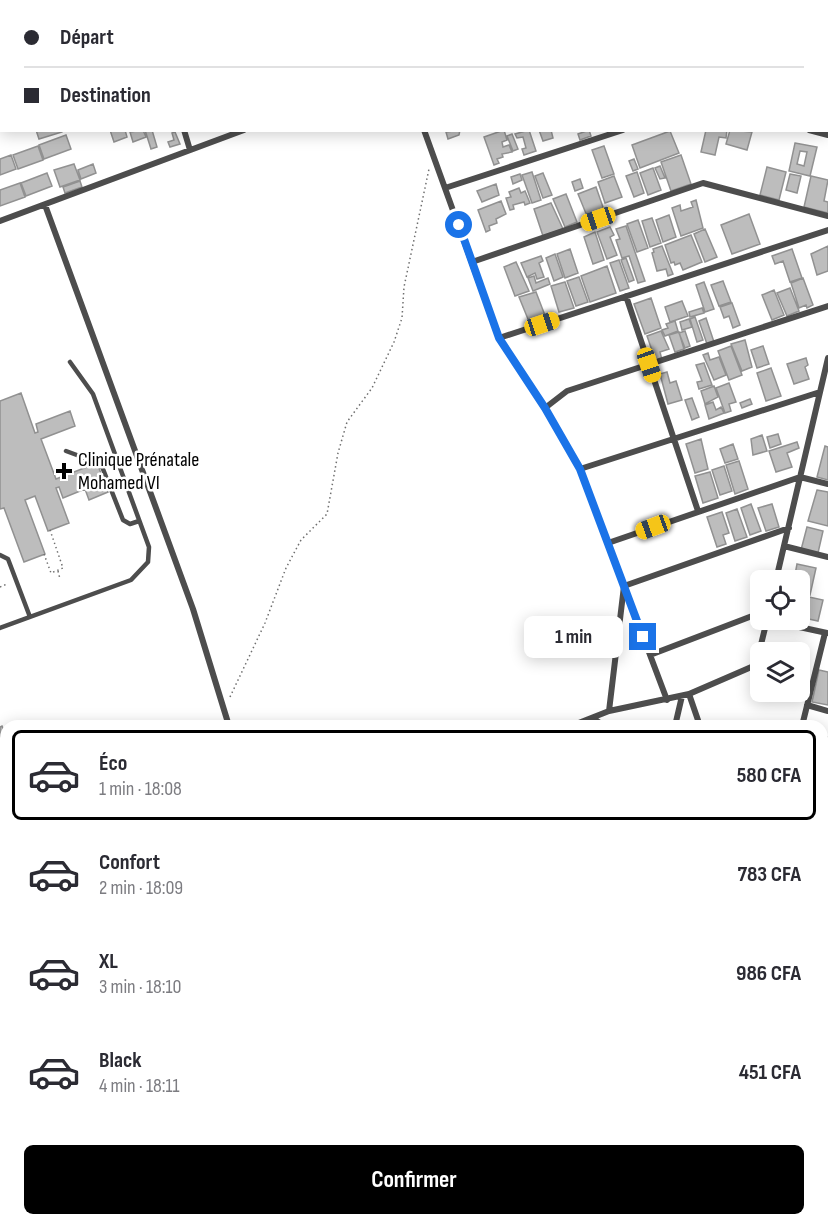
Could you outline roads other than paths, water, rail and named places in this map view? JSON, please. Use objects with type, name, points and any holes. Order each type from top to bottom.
[{"type":"street","points":[[185,132],[190,150]]},
{"type":"street","points":[[0,221],[239,132]]},
{"type":"street","points":[[425,132],[499,338],[545,408],[580,469],[667,700]]},
{"type":"street","points":[[445,188],[617,132]]},
{"type":"street","points":[[472,262],[703,183],[828,216]]},
{"type":"street","points":[[45,205],[193,609],[228,720]]},
{"type":"street","points":[[499,338],[828,230]]},
{"type":"street","points":[[626,296],[698,511]]},
{"type":"street","points":[[545,408],[567,392],[828,306]]},
{"type":"street","points":[[778,570],[828,358]]},
{"type":"street","points":[[580,469],[820,392]]},
{"type":"street","points":[[818,400],[828,402]]},
{"type":"street","points":[[608,543],[800,477],[828,484]]},
{"type":"street","points":[[624,586],[789,528]]},
{"type":"street","points":[[784,546],[828,557]]},
{"type":"street","points":[[609,711],[624,586]]},
{"type":"street","points":[[650,655],[750,617]]},
{"type":"street","points":[[803,720],[827,633],[810,629]]},
{"type":"street","points":[[587,720],[609,711],[689,694],[756,665],[765,630]]},
{"type":"street","points":[[689,694],[698,720]]},
{"type":"street","points":[[676,720],[682,696]]},
{"type":"street","points":[[807,705],[828,711]]},
{"type":"lane","points":[[0,628],[131,580],[148,562],[150,554],[93,394],[70,362]]},
{"type":"lane","points":[[66,451],[102,464],[123,520],[130,524],[139,521]]},
{"type":"lane","points":[[0,555],[8,559],[30,617]]},
{"type":"place","name":"Clinique Prénatale Mohamed VI","points":[[64,471]]}]
